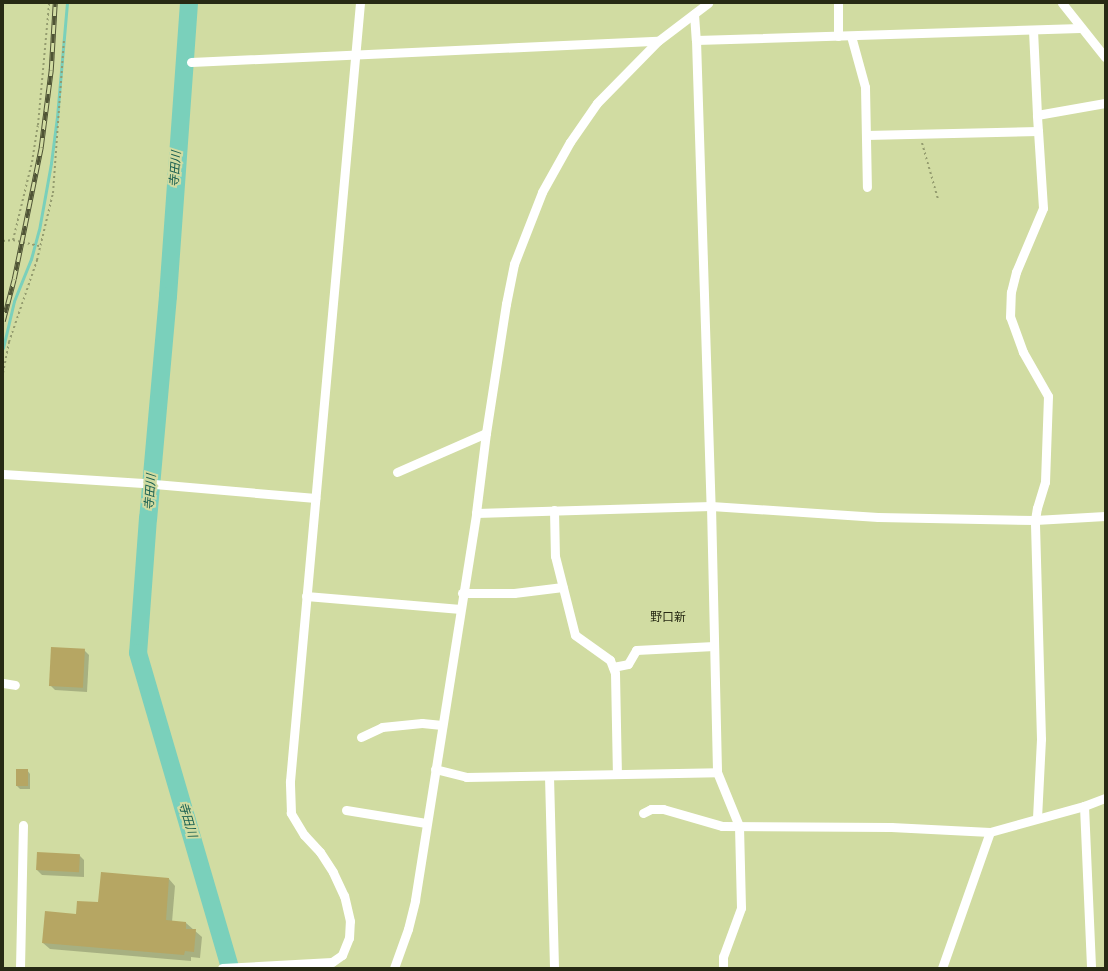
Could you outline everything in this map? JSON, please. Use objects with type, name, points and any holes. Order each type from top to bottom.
[{"type":"street","points":[[218,968],[332,962],[342,955],[349,938],[350,920],[344,896],[333,872],[320,852],[304,835],[291,813],[290,781],[325,374],[360,3]]},
{"type":"street","points":[[394,968],[408,929],[414,900],[476,513],[486,433],[506,304],[514,264],[542,192],[570,142],[597,103],[658,41],[708,3]]},
{"type":"street","points":[[838,3],[838,36]]},
{"type":"street","points":[[1062,3],[1080,28],[1105,57]]},
{"type":"street","points":[[694,14],[711,506],[717,772],[739,826],[742,908],[723,957],[723,968]]},
{"type":"street","points":[[696,40],[1080,28]]},
{"type":"street","points":[[1033,30],[1043,208],[1016,272],[1011,292],[1010,317],[1023,352],[1048,396],[1044,482],[1035,520],[1041,739],[1037,818]]},
{"type":"street","points":[[851,36],[865,87],[867,187]]},
{"type":"street","points":[[191,62],[658,41]]},
{"type":"street","points":[[1037,115],[1105,102]]},
{"type":"street","points":[[866,135],[1038,131]]},
{"type":"street","points":[[398,472],[486,433]]},
{"type":"street","points":[[3,474],[158,484],[315,498]]},
{"type":"street","points":[[476,513],[711,506],[878,517],[1035,520],[1105,516]]},
{"type":"street","points":[[554,510],[555,556],[575,635],[610,660],[615,673],[617,773]]},
{"type":"street","points":[[462,593],[514,593],[563,587]]},
{"type":"street","points":[[306,596],[460,609]]},
{"type":"street","points":[[613,667],[628,664],[636,650],[714,646]]},
{"type":"street","points":[[3,683],[15,685]]},
{"type":"street","points":[[361,737],[382,727],[422,723],[442,725]]},
{"type":"street","points":[[436,769],[466,777],[717,772]]},
{"type":"street","points":[[549,776],[554,968]]},
{"type":"street","points":[[643,813],[651,809],[663,809],[722,826],[892,827],[990,832],[1084,806],[1105,798]]},
{"type":"street","points":[[1084,806],[1091,968]]},
{"type":"street","points":[[346,810],[426,823]]},
{"type":"street","points":[[20,968],[23,825]]},
{"type":"street","points":[[942,968],[990,832]]},
{"type":"path","points":[[13,240],[32,162],[38,125],[49,3]]},
{"type":"path","points":[[3,373],[9,342],[40,246],[53,193],[60,116],[64,38]]},
{"type":"path","points":[[919,134],[938,199]]},
{"type":"path","points":[[3,240],[13,240],[40,246]]},
{"type":"building","points":[[51,647],[85,649],[83,688],[49,686]]},
{"type":"building","points":[[16,769],[28,769],[28,786],[16,786]]},
{"type":"building","points":[[37,852],[80,854],[79,872],[36,870]]},
{"type":"building","points":[[101,872],[169,878],[166,920],[186,922],[186,929],[196,929],[194,952],[185,951],[184,955],[42,943],[45,911],[76,914],[77,901],[98,902]]},
{"type":"waterway","points":[[3,348],[14,301],[31,259],[39,230],[51,163],[57,117],[67,3]]},
{"type":"waterway","name":"寺田川","points":[[189,3],[168,296],[148,518],[138,653],[230,968]]},
{"type":"railway","points":[[3,321],[14,279],[41,147],[51,70],[55,3]]},
{"type":"district","name":"野口新","points":[[668,618]]}]
